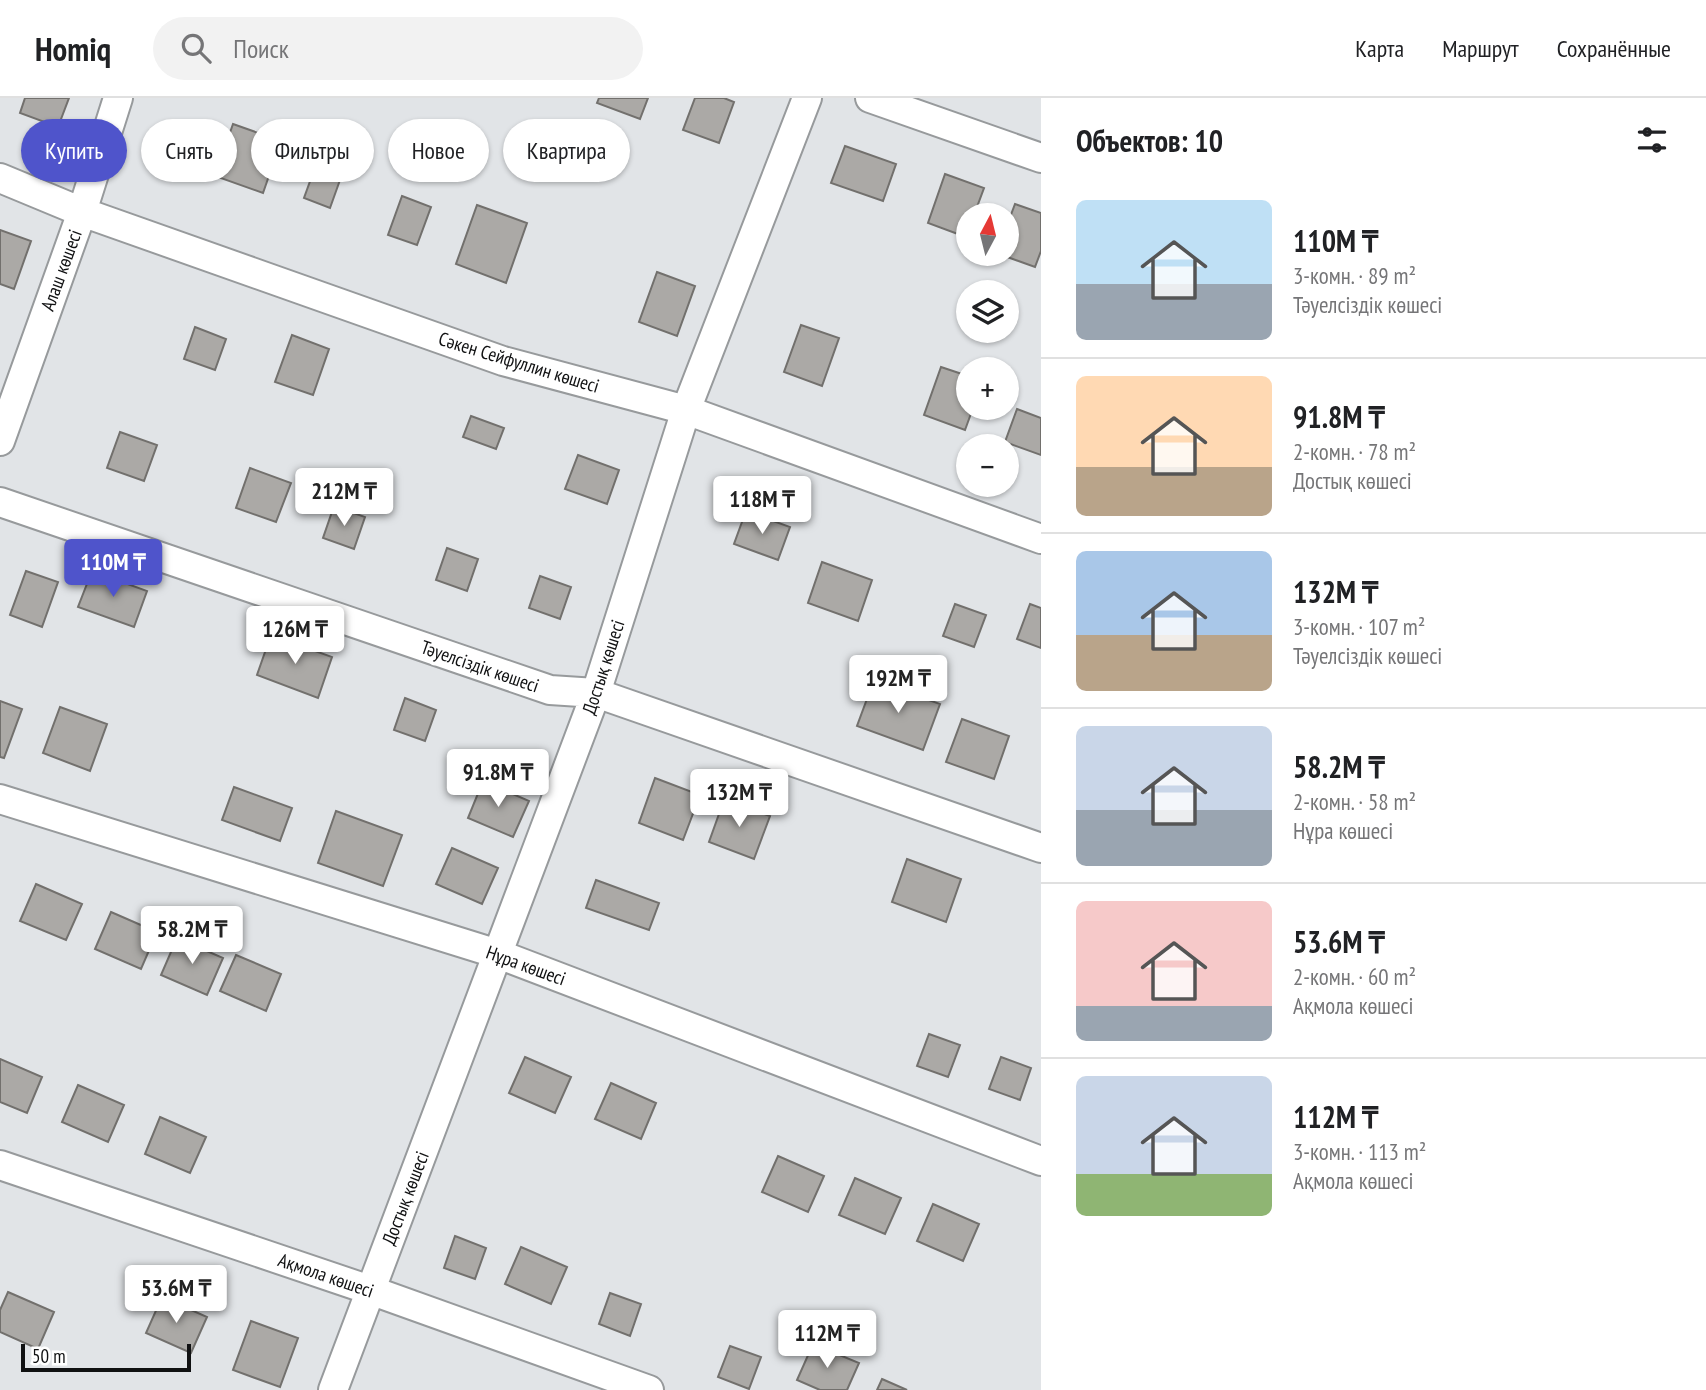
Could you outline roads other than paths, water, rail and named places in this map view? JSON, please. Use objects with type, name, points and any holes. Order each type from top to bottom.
[{"type":"street","name":"Алаш көшесі","points":[[0,441],[82,212],[118,98]]},
{"type":"street","name":"Достық көшесі","points":[[333,1390],[596,693],[686,410],[807,98]]},
{"type":"street","points":[[870,98],[1041,158]]},
{"type":"street","name":"Сәкен Сейфуллин көшесі","points":[[0,178],[82,212],[503,361],[686,410],[1041,539]]},
{"type":"street","name":"Тәуелсіздік көшесі","points":[[0,502],[550,690],[596,693],[1041,848]]},
{"type":"street","name":"Нұра көшесі","points":[[0,799],[498,954],[1041,1161]]},
{"type":"street","name":"Ақмола көшесі","points":[[0,1165],[370,1290],[649,1390]]}]
